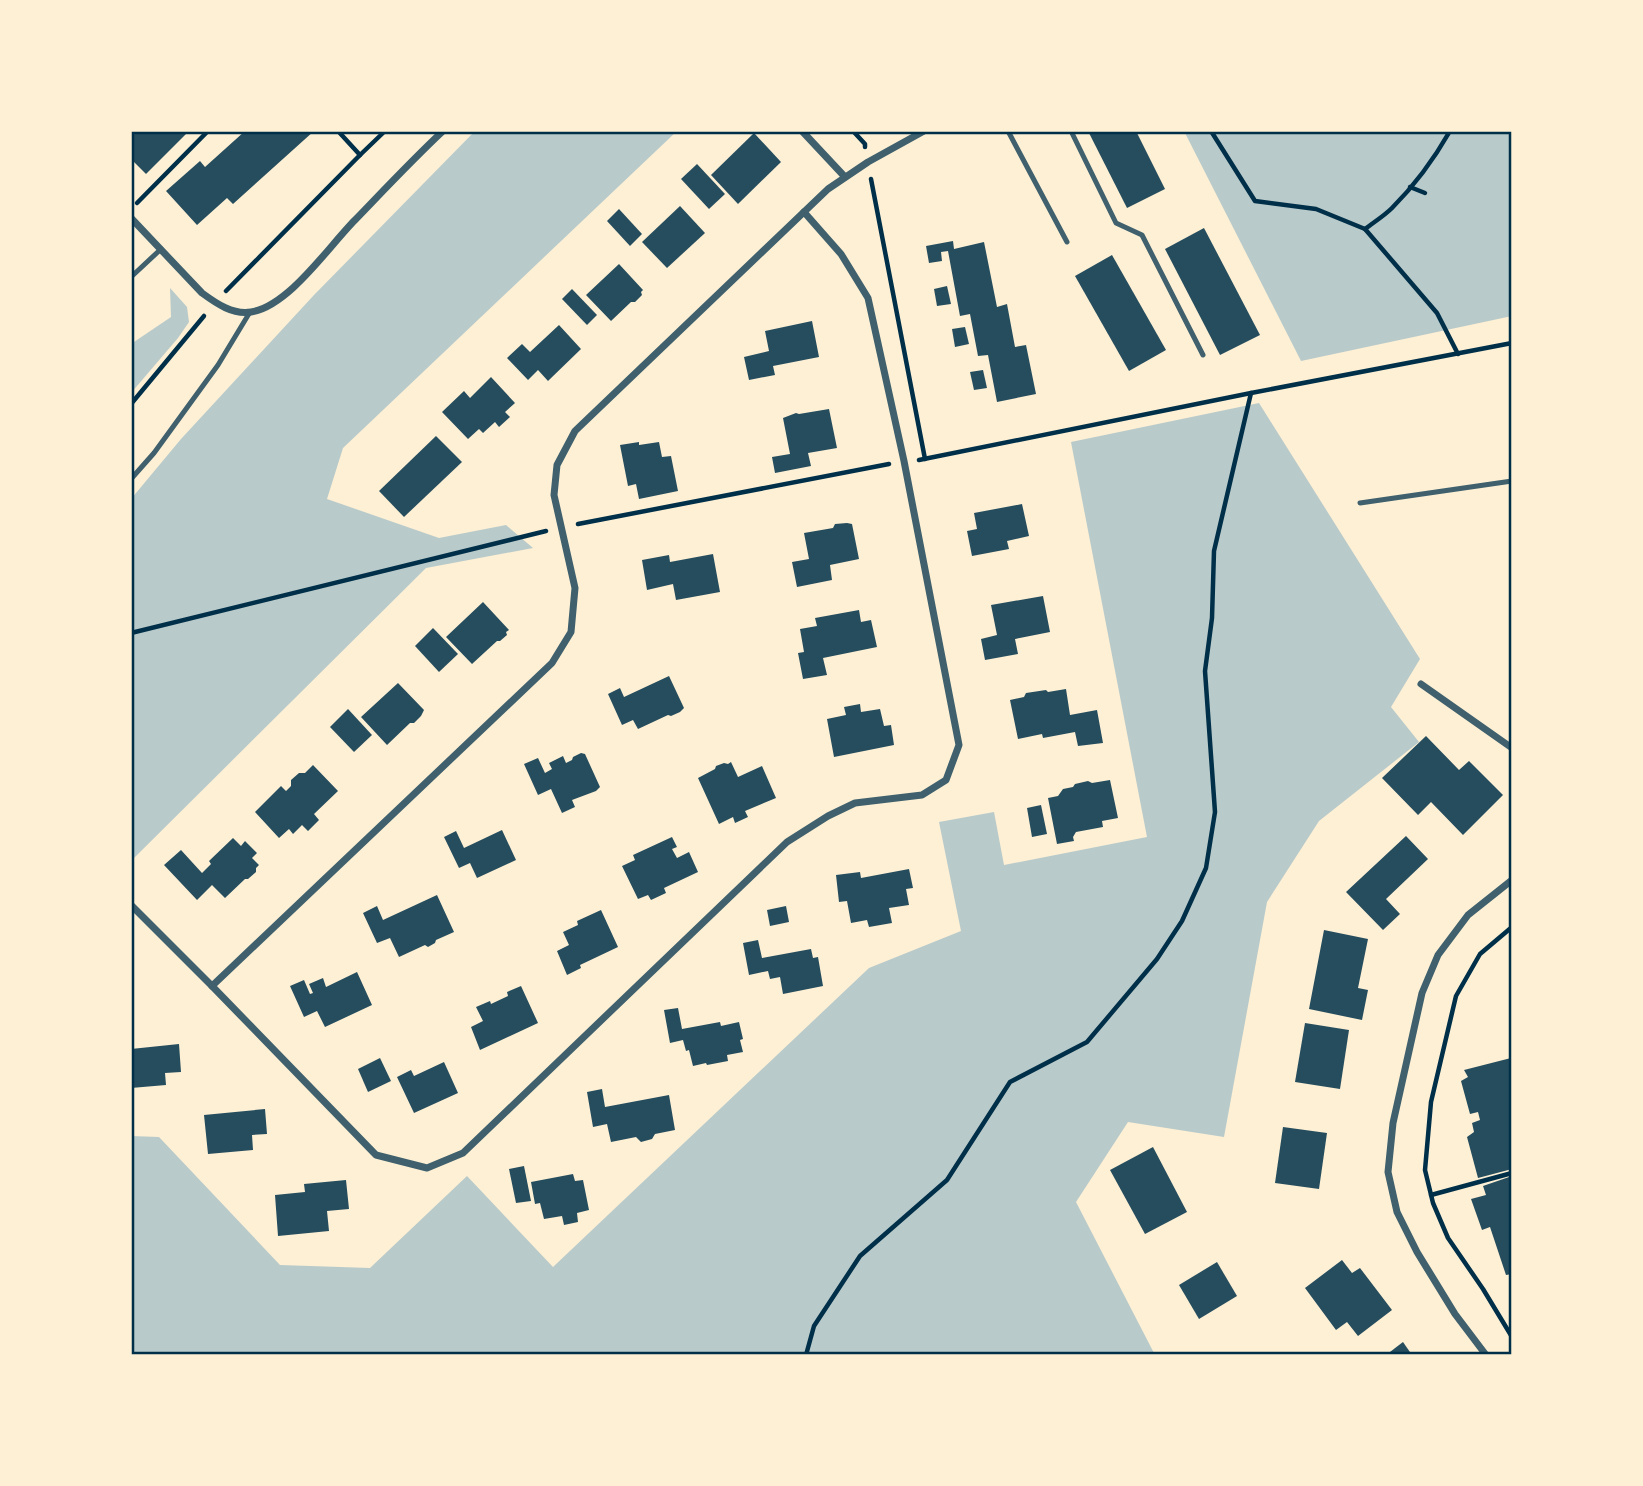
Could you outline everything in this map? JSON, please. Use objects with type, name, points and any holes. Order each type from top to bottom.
[{"type":"street","points":[[131,218],[202,293],[232,311],[250,312],[266,307],[298,283],[353,222],[443,131]]},
{"type":"street","points":[[802,131],[845,177]]},
{"type":"street","points":[[212,986],[552,663],[571,632],[575,589],[554,495],[557,465],[575,430],[828,188],[868,162],[925,131]]},
{"type":"street","points":[[131,905],[376,1155],[426,1168],[463,1153],[787,842],[828,816],[855,803],[922,795],[946,780],[959,745],[904,461],[868,298],[841,254],[804,212]]},
{"type":"street","points":[[1421,684],[1512,748]]},
{"type":"street","points":[[1486,1355],[1455,1314],[1417,1252],[1398,1212],[1388,1172],[1393,1123],[1422,993],[1438,956],[1468,915],[1512,880]]},
{"type":"lane","points":[[1008,131],[1067,242]]},
{"type":"lane","points":[[1071,131],[1116,223],[1142,235],[1203,355]]},
{"type":"lane","points":[[131,277],[161,249]]},
{"type":"lane","points":[[131,479],[154,453],[218,365],[250,312]]},
{"type":"lane","points":[[1360,503],[1512,481]]},
{"type":"path","points":[[131,209],[208,131]]},
{"type":"path","points":[[338,131],[360,155]]},
{"type":"path","points":[[131,404],[215,303],[385,131]]},
{"type":"path","points":[[853,131],[864,144],[868,162],[925,459]]},
{"type":"path","points":[[1211,131],[1255,201],[1316,209],[1365,229],[1437,313],[1458,354]]},
{"type":"path","points":[[1365,229],[1392,208],[1430,165],[1450,131]]},
{"type":"path","points":[[1410,187],[1426,193]]},
{"type":"path","points":[[131,634],[560,527],[925,459],[1512,343]]},
{"type":"path","points":[[806,1355],[814,1326],[860,1256],[947,1180],[1010,1082],[1087,1042],[1157,959],[1187,910],[1206,868],[1215,812],[1206,671],[1212,618],[1214,551],[1251,393]]},
{"type":"path","points":[[1512,928],[1480,954],[1456,996],[1431,1102],[1425,1170],[1433,1203],[1448,1238],[1512,1337]]},
{"type":"path","points":[[1431,1195],[1512,1173]]},
{"type":"shaded area","points":[[475,131],[677,131],[343,448],[327,499],[439,538],[506,525],[533,548],[426,568],[131,861],[131,499],[181,439],[314,295]]},
{"type":"shaded area","points":[[1184,131],[1512,131],[1512,316],[1301,361]]},
{"type":"shaded area","points":[[170,288],[187,307],[189,322],[131,393],[131,344],[171,317]]},
{"type":"shaded area","points":[[1259,403],[1420,659],[1391,707],[1419,742],[1319,821],[1267,902],[1224,1137],[1128,1122],[1076,1202],[1155,1355],[131,1355],[131,1136],[159,1137],[280,1265],[370,1268],[467,1176],[553,1267],[869,968],[961,931],[939,822],[994,812],[1004,865],[1147,837],[1071,442]]},
{"type":"building","points":[[131,131],[189,131],[146,174],[131,159]]},
{"type":"building","points":[[245,131],[314,131],[233,204],[227,198],[197,225],[166,191],[200,161],[205,167]]},
{"type":"building","points":[[1088,131],[1136,131],[1165,189],[1127,208]]},
{"type":"building","points":[[754,133],[781,162],[738,204],[711,175]]},
{"type":"building","points":[[697,164],[725,194],[709,209],[681,179]]},
{"type":"building","points":[[680,206],[705,233],[667,268],[642,242]]},
{"type":"building","points":[[619,209],[642,234],[630,246],[607,221]]},
{"type":"building","points":[[1204,228],[1260,335],[1220,355],[1165,249]]},
{"type":"building","points":[[953,241],[954,249],[984,242],[997,307],[1007,304],[1015,347],[1026,345],[1036,394],[997,402],[988,355],[978,356],[970,314],[960,316],[948,251],[941,252],[942,261],[929,263],[926,246]]},
{"type":"building","points":[[1112,255],[1166,350],[1129,371],[1075,276]]},
{"type":"building","points":[[619,264],[643,290],[635,302],[631,302],[611,321],[586,295]]},
{"type":"building","points":[[947,286],[951,304],[937,306],[934,289]]},
{"type":"building","points":[[572,289],[597,315],[587,325],[562,299]]},
{"type":"building","points":[[812,321],[819,357],[773,366],[775,375],[749,380],[744,357],[769,351],[765,331]]},
{"type":"building","points":[[559,325],[581,349],[548,381],[538,370],[528,380],[507,358],[522,344],[530,352]]},
{"type":"building","points":[[965,327],[969,344],[955,347],[952,329]]},
{"type":"building","points":[[983,370],[987,388],[974,390],[970,372]]},
{"type":"building","points":[[491,377],[515,403],[505,412],[510,417],[499,427],[495,422],[483,433],[479,429],[468,439],[442,412],[464,391],[470,398]]},
{"type":"building","points":[[829,409],[837,448],[808,453],[811,466],[775,473],[772,457],[790,454],[783,418],[796,413]]},
{"type":"building","points":[[436,436],[462,462],[404,517],[379,491]]},
{"type":"building","points":[[639,442],[639,445],[659,442],[662,457],[671,456],[678,491],[639,499],[636,484],[628,486],[620,445]]},
{"type":"building","points":[[1022,504],[1029,536],[1007,541],[1009,549],[972,556],[967,531],[977,529],[974,513]]},
{"type":"building","points":[[852,524],[859,559],[830,565],[832,580],[797,587],[792,562],[809,559],[804,533]]},
{"type":"building","points":[[713,554],[720,592],[676,600],[673,584],[647,590],[642,560],[669,555],[670,562]]},
{"type":"building","points":[[1043,596],[1050,632],[1015,639],[1018,654],[985,660],[981,639],[997,635],[991,605]]},
{"type":"building","points":[[483,602],[509,630],[507,635],[472,664],[446,637]]},
{"type":"building","points":[[859,610],[861,622],[871,620],[877,647],[823,658],[827,675],[803,679],[798,653],[804,652],[800,629],[817,626],[815,618]]},
{"type":"building","points":[[433,628],[458,654],[439,672],[415,646]]},
{"type":"building","points":[[669,676],[684,708],[638,729],[633,720],[622,725],[608,694],[620,688],[624,697]]},
{"type":"building","points":[[398,683],[424,710],[414,723],[410,723],[387,745],[361,717]]},
{"type":"building","points":[[1066,689],[1070,715],[1097,710],[1103,743],[1078,746],[1075,732],[1018,739],[1010,700],[1024,697],[1026,693]]},
{"type":"building","points":[[860,704],[861,712],[880,709],[884,726],[891,725],[894,745],[834,757],[827,719],[846,715],[844,707]]},
{"type":"building","points":[[348,709],[372,735],[354,752],[330,727]]},
{"type":"building","points":[[1426,736],[1459,770],[1469,761],[1503,795],[1463,835],[1431,802],[1418,815],[1382,778]]},
{"type":"building","points":[[581,753],[585,754],[600,787],[572,800],[575,807],[562,813],[551,789],[538,795],[524,764],[538,758],[545,773],[552,769],[549,763],[563,756],[566,763]]},
{"type":"building","points":[[731,762],[738,777],[762,766],[776,798],[745,811],[748,817],[735,823],[733,817],[719,824],[698,778],[716,766]]},
{"type":"building","points":[[313,765],[338,791],[314,814],[319,820],[308,831],[302,825],[293,834],[289,829],[279,838],[255,812],[281,786],[286,791],[291,786],[291,780],[299,773],[305,773]]},
{"type":"building","points":[[1110,780],[1118,818],[1102,821],[1103,827],[1076,832],[1074,841],[1057,844],[1048,798],[1058,796],[1063,789],[1075,784]]},
{"type":"building","points":[[1041,805],[1047,834],[1032,837],[1027,808]]},
{"type":"building","points":[[502,830],[516,860],[477,878],[470,863],[459,868],[444,837],[456,831],[464,848]]},
{"type":"building","points":[[1406,836],[1428,859],[1386,899],[1400,914],[1383,930],[1346,892]]},
{"type":"building","points":[[672,837],[677,847],[672,849],[677,858],[689,852],[698,872],[664,888],[666,893],[651,900],[648,895],[638,899],[622,866],[635,860],[633,855]]},
{"type":"building","points":[[233,838],[241,846],[245,841],[257,853],[252,858],[259,865],[256,872],[225,898],[212,885],[197,900],[164,865],[181,850],[202,873],[211,864],[209,861]]},
{"type":"building","points":[[909,869],[913,888],[906,889],[909,905],[889,908],[892,923],[869,927],[867,920],[851,923],[847,901],[839,902],[836,875],[860,872],[861,878]]},
{"type":"building","points":[[437,895],[454,932],[428,947],[425,945],[399,957],[390,938],[377,943],[363,913],[377,906],[383,920]]},
{"type":"building","points":[[786,906],[789,922],[770,926],[767,910]]},
{"type":"building","points":[[601,910],[618,947],[580,965],[581,968],[567,975],[557,951],[569,945],[563,932],[578,925],[577,921]]},
{"type":"building","points":[[1324,930],[1368,939],[1358,988],[1368,990],[1362,1020],[1309,1009]]},
{"type":"building","points":[[758,940],[762,958],[811,949],[813,958],[818,957],[823,986],[783,994],[780,977],[770,979],[768,971],[749,975],[743,943]]},
{"type":"building","points":[[357,972],[372,1005],[325,1027],[317,1011],[304,1017],[290,986],[304,980],[310,994],[313,993],[309,984],[323,978],[326,987]]},
{"type":"building","points":[[521,986],[538,1023],[480,1050],[471,1027],[483,1021],[476,1007],[490,1001],[491,1004]]},
{"type":"building","points":[[678,1008],[682,1029],[720,1022],[721,1026],[739,1022],[743,1052],[727,1055],[728,1061],[693,1066],[683,1040],[670,1043],[664,1010]]},
{"type":"building","points":[[1305,1023],[1349,1030],[1340,1089],[1295,1082]]},
{"type":"building","points":[[179,1044],[181,1072],[165,1073],[166,1085],[131,1088],[131,1049]]},
{"type":"building","points":[[380,1058],[391,1081],[368,1092],[358,1069]]},
{"type":"building","points":[[1511,1058],[1512,1169],[1478,1178],[1467,1137],[1474,1132],[1472,1123],[1480,1120],[1478,1112],[1470,1114],[1461,1081],[1468,1077],[1464,1070]]},
{"type":"building","points":[[444,1062],[458,1093],[414,1113],[397,1077],[411,1070],[414,1076]]},
{"type":"building","points":[[602,1089],[605,1107],[669,1095],[675,1130],[655,1134],[652,1139],[641,1142],[636,1137],[611,1142],[607,1124],[593,1127],[587,1092]]},
{"type":"building","points":[[265,1109],[267,1134],[252,1135],[253,1150],[208,1154],[204,1115]]},
{"type":"building","points":[[1283,1127],[1327,1133],[1319,1189],[1275,1183]]},
{"type":"building","points":[[1153,1147],[1187,1212],[1145,1234],[1110,1170]]},
{"type":"building","points":[[524,1166],[531,1201],[516,1203],[509,1169]]},
{"type":"building","points":[[573,1174],[575,1181],[583,1180],[589,1210],[577,1213],[578,1222],[564,1225],[562,1216],[544,1219],[540,1203],[535,1204],[531,1182]]},
{"type":"building","points":[[1512,1176],[1512,1274],[1506,1275],[1490,1227],[1482,1230],[1471,1199],[1486,1195],[1483,1186]]},
{"type":"building","points":[[346,1180],[349,1209],[327,1211],[329,1231],[278,1236],[275,1195],[305,1192],[304,1184]]},
{"type":"building","points":[[1342,1260],[1352,1273],[1360,1268],[1392,1310],[1358,1336],[1347,1322],[1336,1330],[1305,1288]]},
{"type":"building","points":[[1217,1262],[1237,1296],[1199,1319],[1179,1285]]},
{"type":"building","points":[[1403,1342],[1412,1355],[1386,1355]]}]
